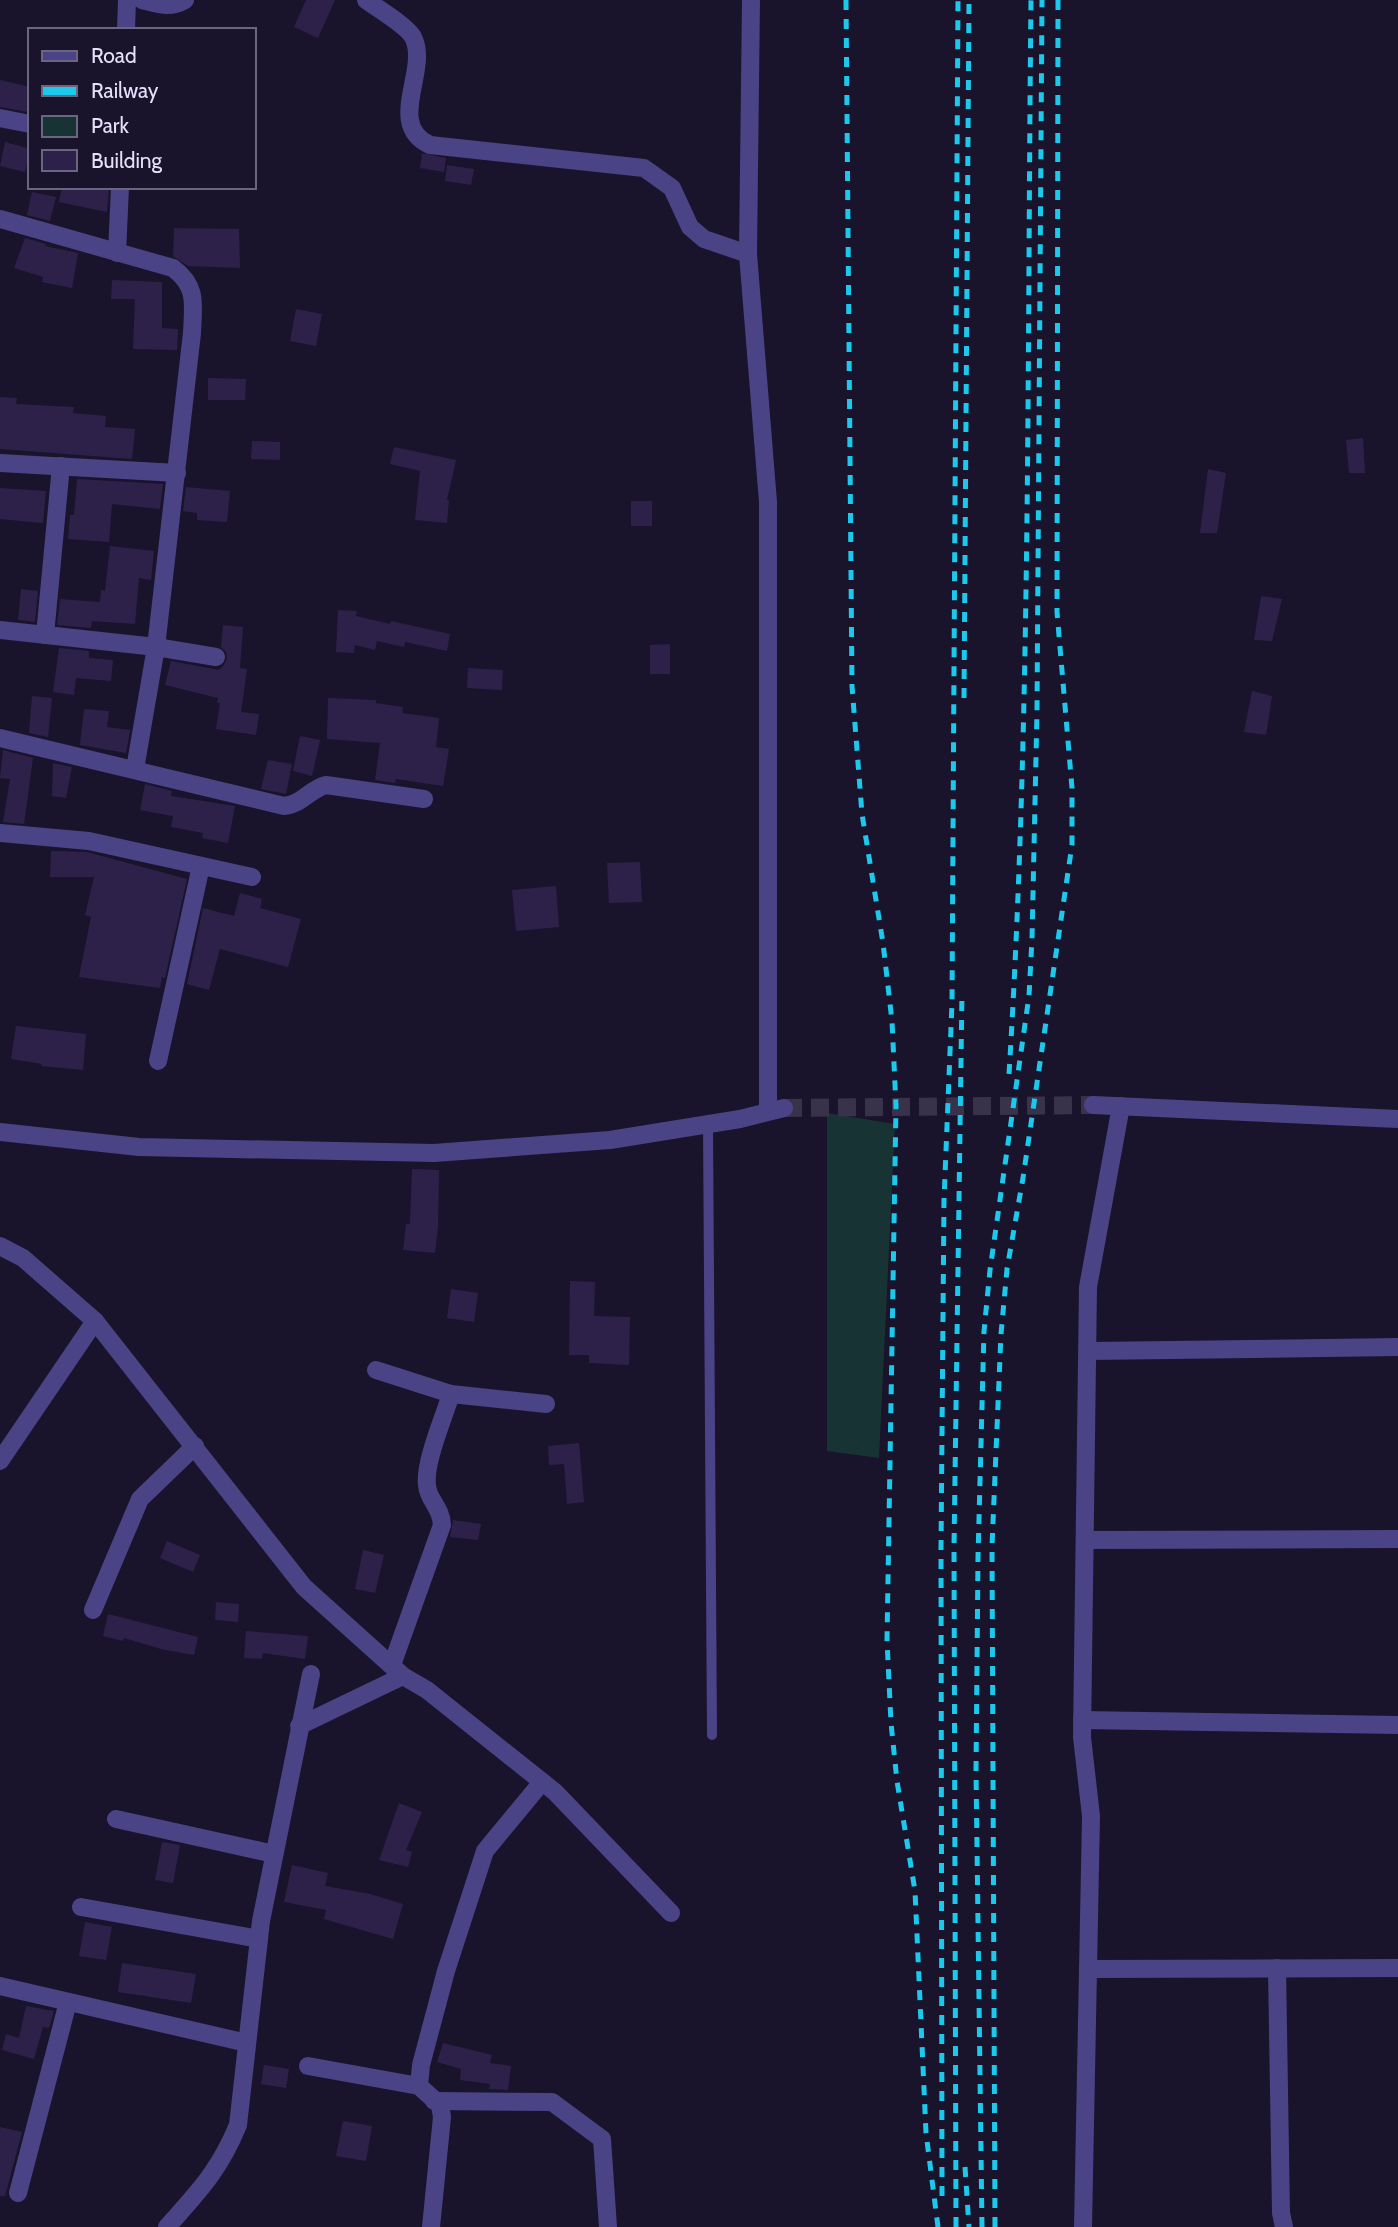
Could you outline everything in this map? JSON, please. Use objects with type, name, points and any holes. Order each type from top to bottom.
[{"type":"street","points":[[126,28],[127,0]]},
{"type":"street","points":[[142,0],[164,6],[185,0]]},
{"type":"street","points":[[366,0],[412,35],[416,49],[410,115],[411,127],[418,140],[430,145],[644,168],[672,188],[690,227],[704,239],[748,254]]},
{"type":"street","points":[[0,1132],[139,1147],[434,1153],[610,1140],[708,1124],[776,1109],[768,502],[748,254],[751,0]]},
{"type":"street","points":[[0,118],[28,124]]},
{"type":"street","points":[[117,253],[120,189]]},
{"type":"street","points":[[0,219],[173,268],[185,277],[193,293],[192,333],[156,647],[135,769]]},
{"type":"street","points":[[0,463],[177,473]]},
{"type":"street","points":[[45,635],[61,466]]},
{"type":"street","points":[[0,630],[156,647],[216,657]]},
{"type":"street","points":[[0,738],[284,806],[293,805],[318,787],[326,785],[424,799]]},
{"type":"street","points":[[0,833],[89,841],[252,877]]},
{"type":"street","points":[[158,1061],[201,866]]},
{"type":"street","points":[[1093,1105],[1398,1119]]},
{"type":"street","points":[[1083,2227],[1091,1815],[1084,1774],[1082,1720],[1088,1287],[1121,1106]]},
{"type":"street","points":[[0,1246],[23,1258],[95,1321],[304,1587],[398,1671],[427,1690],[555,1792],[671,1913]]},
{"type":"street","points":[[0,1461],[95,1321]]},
{"type":"street","points":[[1088,1351],[1398,1347]]},
{"type":"street","points":[[376,1370],[451,1394],[546,1404]]},
{"type":"street","points":[[299,1726],[398,1671],[442,1525],[441,1514],[428,1494],[426,1482],[451,1394]]},
{"type":"street","points":[[93,1610],[140,1499],[195,1446]]},
{"type":"street","points":[[1085,1540],[1398,1539]]},
{"type":"street","points":[[167,2227],[214,2174],[238,2125],[259,1939],[311,1674]]},
{"type":"street","points":[[1082,1720],[1398,1725]]},
{"type":"street","points":[[419,2086],[418,2076],[446,1971],[485,1852],[542,1782]]},
{"type":"street","points":[[116,1819],[274,1854]]},
{"type":"street","points":[[81,1907],[259,1939]]},
{"type":"street","points":[[1277,1968],[1281,2213],[1284,2227]]},
{"type":"street","points":[[1088,1969],[1398,1968]]},
{"type":"street","points":[[0,1986],[247,2043]]},
{"type":"street","points":[[18,2193],[68,2002]]},
{"type":"street","points":[[308,2066],[419,2086],[440,2105],[442,2117],[430,2227]]},
{"type":"street","points":[[434,2101],[552,2102],[602,2139],[608,2227]]},
{"type":"lane","points":[[708,1124],[712,1735]]},
{"type":"green space","points":[[827,1113],[895,1124],[879,1458],[827,1451]]},
{"type":"building","points":[[306,0],[335,0],[318,38],[294,27]]},
{"type":"building","points":[[0,80],[28,87],[28,112],[0,107]]},
{"type":"building","points":[[5,142],[28,148],[25,172],[0,166]]},
{"type":"building","points":[[422,153],[446,158],[444,172],[420,168]]},
{"type":"building","points":[[447,165],[474,169],[471,185],[445,181]]},
{"type":"building","points":[[62,189],[109,189],[107,212],[59,202]]},
{"type":"building","points":[[32,192],[56,197],[50,221],[27,215]]},
{"type":"building","points":[[174,228],[239,229],[240,268],[188,266],[173,256]]},
{"type":"building","points":[[25,238],[46,244],[45,246],[78,253],[72,288],[42,282],[43,277],[14,268]]},
{"type":"building","points":[[112,280],[162,282],[162,328],[178,329],[177,350],[133,349],[135,299],[111,299]]},
{"type":"building","points":[[296,309],[322,314],[316,346],[290,341]]},
{"type":"building","points":[[208,378],[246,379],[245,400],[208,400]]},
{"type":"building","points":[[0,397],[17,398],[16,404],[74,407],[73,413],[106,416],[105,427],[135,429],[132,459],[0,449]]},
{"type":"building","points":[[1363,438],[1365,473],[1349,473],[1346,440]]},
{"type":"building","points":[[252,441],[280,442],[280,460],[251,459]]},
{"type":"building","points":[[394,447],[456,460],[447,500],[447,523],[415,520],[420,471],[390,464]]},
{"type":"building","points":[[1208,469],[1226,473],[1217,533],[1200,533]]},
{"type":"building","points":[[77,479],[163,484],[160,509],[112,504],[109,542],[68,539],[70,515],[74,515]]},
{"type":"building","points":[[186,487],[230,491],[227,522],[197,520],[197,513],[183,511]]},
{"type":"building","points":[[0,488],[46,491],[43,523],[0,519]]},
{"type":"building","points":[[631,501],[652,501],[652,526],[631,526]]},
{"type":"building","points":[[110,546],[154,551],[151,580],[139,578],[135,624],[92,621],[91,628],[57,625],[60,599],[100,602],[101,590],[105,591]]},
{"type":"building","points":[[21,589],[38,591],[35,622],[18,620]]},
{"type":"building","points":[[1261,596],[1282,599],[1272,641],[1254,640]]},
{"type":"building","points":[[338,610],[357,611],[356,616],[450,634],[447,651],[405,642],[404,647],[377,641],[375,650],[355,645],[354,653],[336,652]]},
{"type":"building","points":[[223,625],[243,627],[240,668],[247,669],[241,712],[259,714],[256,735],[216,729],[220,703],[217,703],[218,698],[165,685],[171,661],[219,670],[224,665],[227,658],[221,647]]},
{"type":"building","points":[[670,644],[670,674],[650,674],[650,645]]},
{"type":"building","points":[[59,648],[89,651],[89,658],[113,660],[111,681],[76,678],[74,695],[53,692]]},
{"type":"building","points":[[468,668],[503,670],[502,690],[467,688]]},
{"type":"building","points":[[1252,691],[1272,696],[1266,735],[1244,732]]},
{"type":"building","points":[[32,696],[52,698],[48,737],[29,733]]},
{"type":"building","points":[[328,698],[376,700],[376,703],[403,707],[402,713],[439,718],[436,747],[449,749],[443,786],[396,779],[395,783],[375,780],[380,743],[327,739]]},
{"type":"building","points":[[84,709],[109,711],[107,727],[130,730],[126,753],[80,745]]},
{"type":"building","points":[[300,736],[320,740],[312,776],[293,771]]},
{"type":"building","points":[[3,750],[33,758],[24,824],[3,822],[10,779],[0,778]]},
{"type":"building","points":[[268,760],[292,764],[286,794],[261,789]]},
{"type":"building","points":[[53,763],[72,767],[66,798],[52,796]]},
{"type":"building","points":[[145,784],[172,791],[171,796],[235,806],[228,843],[202,838],[203,833],[171,827],[173,816],[140,810]]},
{"type":"building","points":[[51,851],[87,852],[187,879],[165,978],[162,977],[160,988],[79,977],[91,917],[85,915],[94,877],[50,877]]},
{"type":"building","points":[[640,862],[642,902],[609,903],[607,863]]},
{"type":"building","points":[[556,886],[559,927],[516,931],[512,890]]},
{"type":"building","points":[[240,893],[262,899],[260,908],[301,919],[288,967],[220,949],[209,990],[187,984],[203,908],[234,916]]},
{"type":"building","points":[[16,1026],[86,1034],[83,1070],[41,1066],[42,1064],[11,1059]]},
{"type":"building","points":[[412,1169],[439,1170],[435,1253],[403,1250],[406,1224],[410,1224]]},
{"type":"building","points":[[570,1281],[595,1282],[594,1316],[630,1317],[629,1365],[589,1363],[589,1355],[569,1355]]},
{"type":"building","points":[[451,1289],[478,1293],[474,1322],[447,1318]]},
{"type":"building","points":[[579,1443],[584,1502],[567,1504],[564,1464],[549,1465],[548,1446]]},
{"type":"building","points":[[453,1520],[481,1524],[478,1540],[450,1537]]},
{"type":"building","points":[[167,1541],[200,1555],[193,1572],[160,1558]]},
{"type":"building","points":[[363,1550],[384,1555],[375,1593],[355,1589]]},
{"type":"building","points":[[216,1602],[239,1604],[238,1622],[215,1620]]},
{"type":"building","points":[[108,1614],[198,1637],[194,1655],[124,1638],[123,1641],[103,1636]]},
{"type":"building","points":[[246,1631],[308,1636],[305,1659],[263,1653],[262,1659],[244,1658]]},
{"type":"building","points":[[399,1803],[422,1812],[406,1850],[412,1852],[408,1867],[379,1860]]},
{"type":"building","points":[[162,1842],[180,1845],[173,1883],[155,1880]]},
{"type":"building","points":[[292,1865],[328,1873],[325,1886],[370,1894],[403,1904],[393,1939],[324,1919],[326,1910],[284,1902]]},
{"type":"building","points":[[85,1922],[112,1927],[106,1960],[79,1956]]},
{"type":"building","points":[[122,1963],[196,1974],[191,2003],[118,1992]]},
{"type":"building","points":[[26,2006],[54,2011],[49,2028],[43,2027],[34,2059],[2,2050],[6,2034],[19,2038]]},
{"type":"building","points":[[443,2043],[492,2055],[490,2063],[511,2066],[508,2090],[489,2089],[490,2084],[460,2080],[461,2069],[437,2062]]},
{"type":"building","points":[[264,2065],[289,2069],[286,2088],[261,2084]]},
{"type":"building","points":[[343,2121],[372,2126],[366,2161],[336,2156]]},
{"type":"building","points":[[0,2127],[22,2132],[5,2196],[0,2196]]},
{"type":"tunnel","points":[[784,1108],[1093,1105]]},
{"type":"railway","points":[[846,0],[852,686],[862,814],[883,943],[892,1021],[896,1106],[887,1640],[897,1781],[915,1891],[926,2133],[938,2227]]},
{"type":"railway","points":[[942,2196],[941,1550],[944,1200],[952,1003],[958,0]]},
{"type":"railway","points":[[964,698],[969,0]]},
{"type":"railway","points":[[1009,1074],[1025,672],[1031,0]]},
{"type":"railway","points":[[982,2227],[976,1771],[984,1331],[990,1270],[1029,996],[1032,939],[1037,711],[1042,0]]},
{"type":"railway","points":[[995,2227],[992,1546],[1001,1334],[1007,1269],[1072,845],[1072,788],[1057,612],[1058,0]]},
{"type":"railway","points":[[956,2227],[954,1547],[962,992]]},
{"type":"railway","points":[[965,2167],[969,2227]]}]
